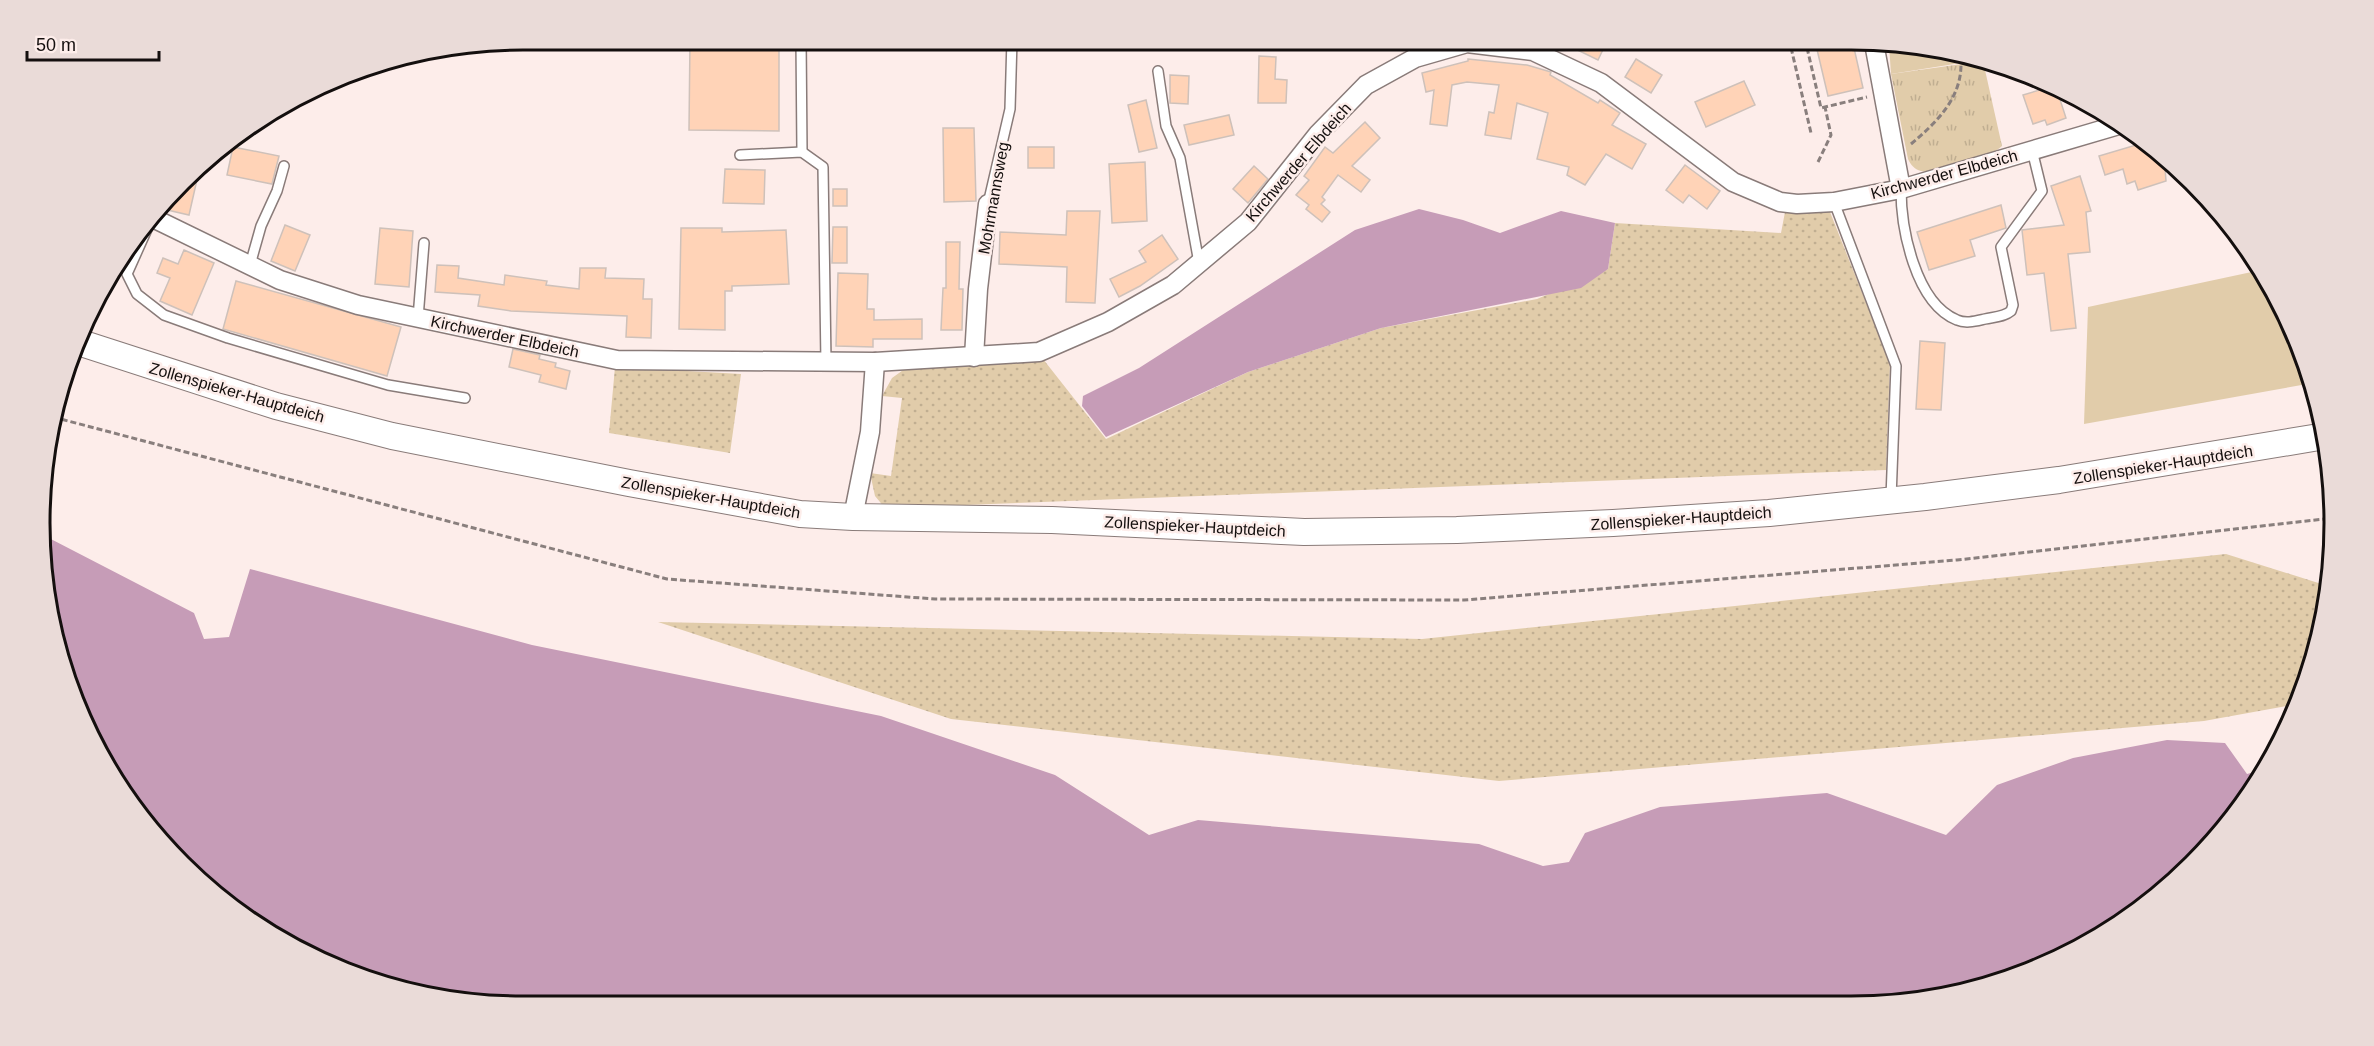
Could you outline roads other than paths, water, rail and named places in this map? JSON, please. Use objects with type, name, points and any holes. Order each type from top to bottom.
[{"type":"street","name":"Kirchwerder Elbdeich","points":[[159,221],[280,280],[358,305],[617,360],[875,362],[1039,352],[1108,322],[1173,285],[1248,222],[1318,134],[1366,85],[1415,58],[1443,50]]},
{"type":"street","name":"Kirchwerder Elbdeich","points":[[1528,50],[1601,83],[1733,183],[1780,202],[1797,204],[1834,202],[1901,189],[2111,127]]},
{"type":"street","points":[[1875,51],[1901,189]]},
{"type":"street","name":"Mohrmannsweg","points":[[974,357],[978,289],[988,204]]},
{"type":"street","name":"Zollenspieker-Hauptdeich","points":[[85,344],[276,406],[392,436],[674,492],[800,514],[853,517],[1052,520],[1304,532],[1457,530],[1758,514],[1891,501],[2071,479],[2316,438]]},
{"type":"street","points":[[853,517],[870,432],[875,362]]},
{"type":"lane","points":[[801,50],[802,152]]},
{"type":"lane","name":"Mohrmannsweg","points":[[988,204],[1010,109],[1012,50]]},
{"type":"lane","points":[[1158,71],[1166,126],[1180,158],[1199,263]]},
{"type":"lane","points":[[1901,189],[1901,219],[1916,271],[1930,294],[1957,320],[1970,322],[2006,315],[2011,311],[2013,305],[2001,247],[2042,191],[2032,150]]},
{"type":"lane","points":[[740,155],[802,152],[823,167],[826,362]]},
{"type":"lane","points":[[250,265],[261,226],[282,179],[284,166]]},
{"type":"lane","points":[[1834,202],[1896,366],[1891,501]]},
{"type":"lane","points":[[418,318],[424,243]]},
{"type":"lane","points":[[140,244],[127,274],[137,294],[164,315],[228,338],[388,385],[465,398]]}]
